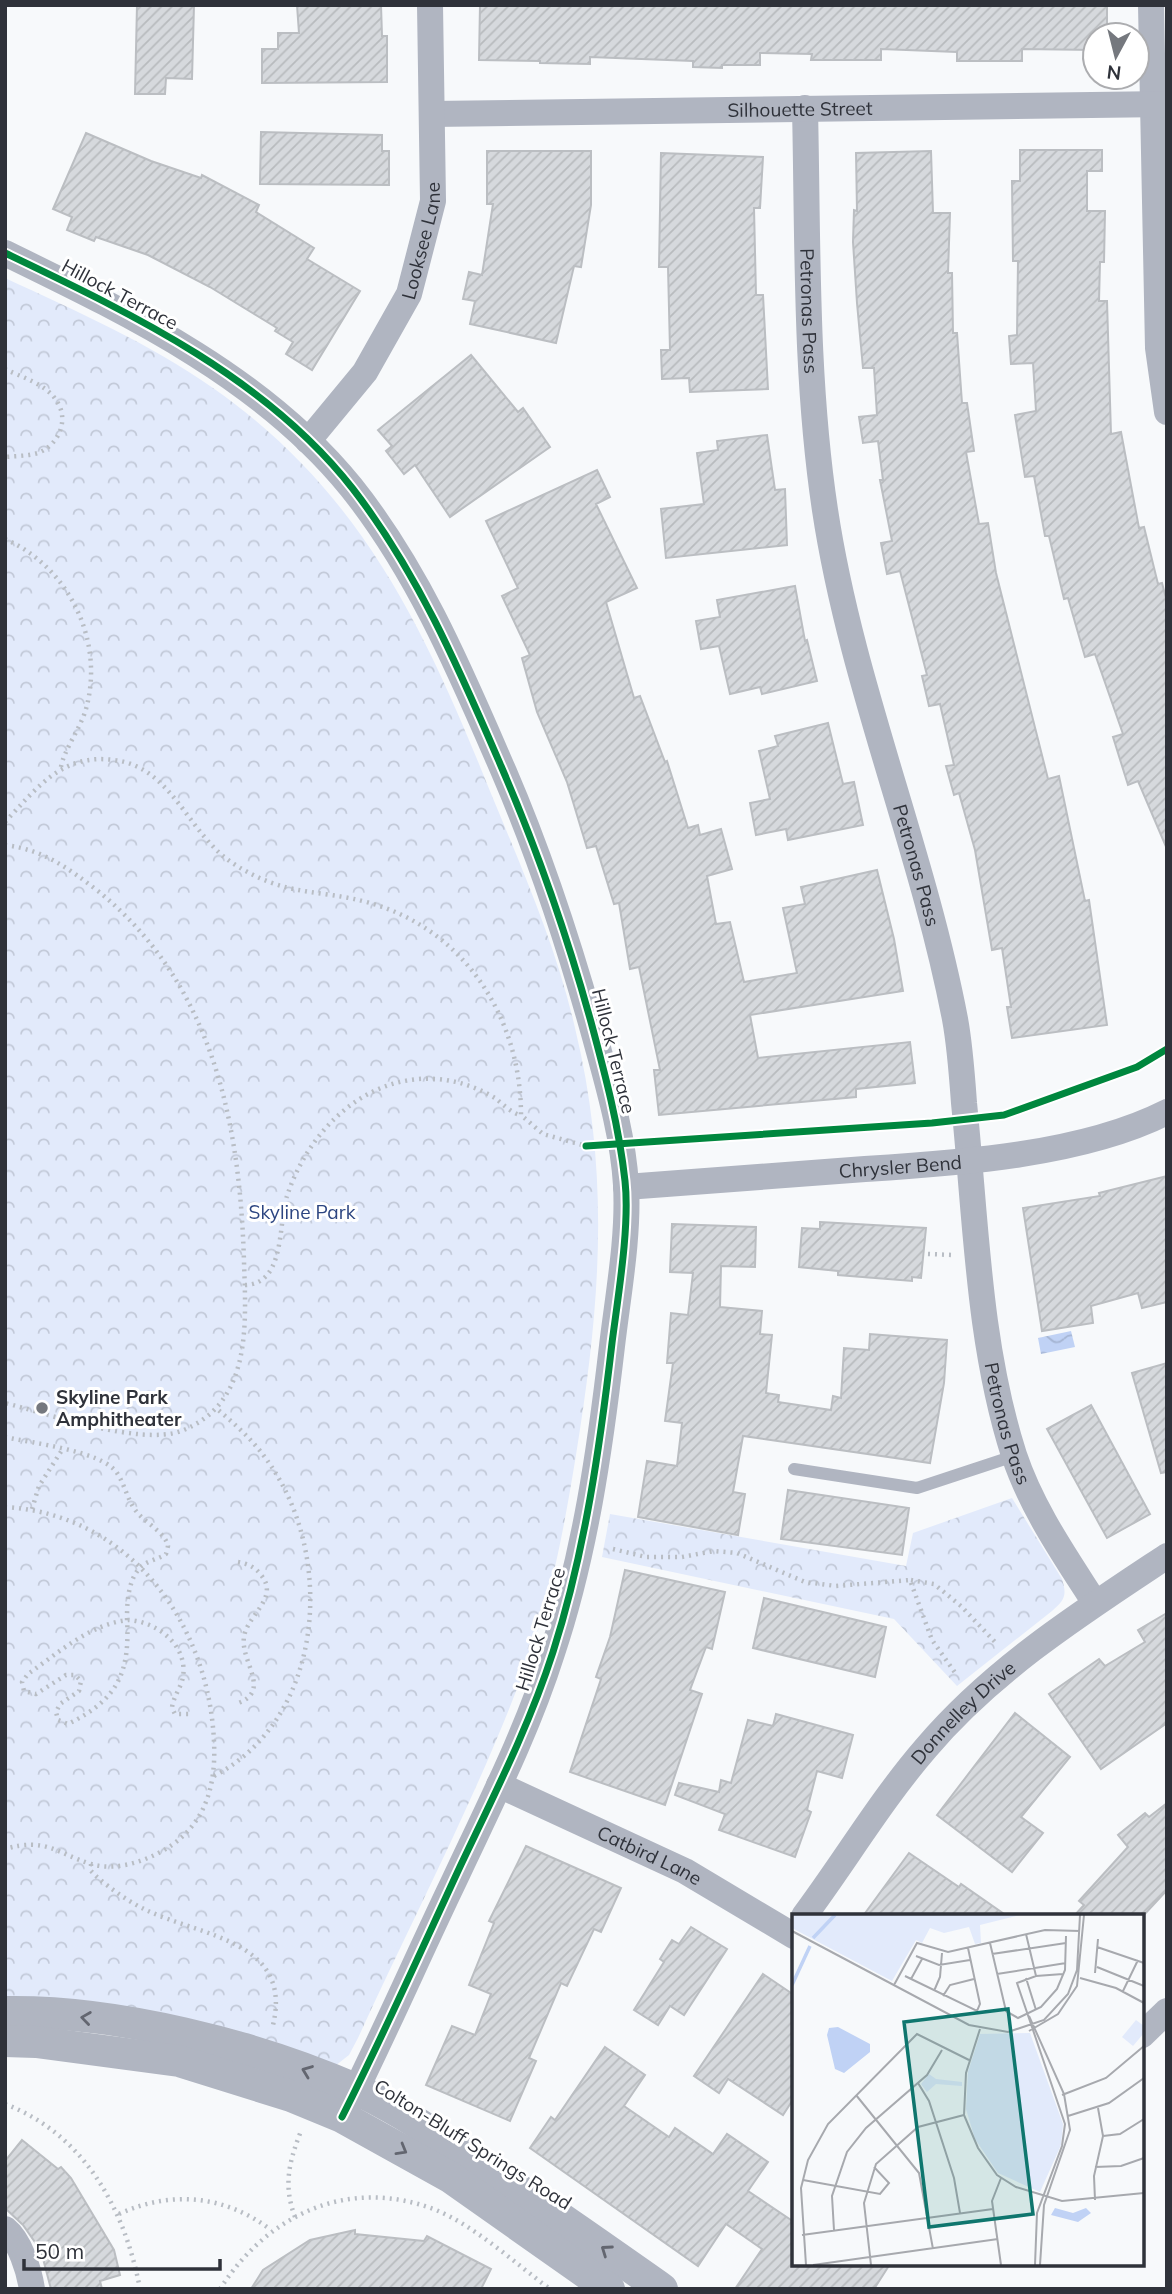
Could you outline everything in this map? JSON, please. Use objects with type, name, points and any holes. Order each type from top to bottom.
[{"type":"street","name":"Looksee Lane","points":[[308,441],[365,372],[410,294],[433,201],[430,5]]},
{"type":"street","points":[[1151,5],[1159,104],[1158,348],[1167,412]]},
{"type":"street","name":"Silhouette Street","points":[[432,114],[1159,104]]},
{"type":"street","name":"Petronas Pass","points":[[805,108],[813,397],[825,512],[855,648],[943,958],[957,1026],[985,1313],[996,1387],[1014,1456],[1036,1510],[1096,1603]]},
{"type":"street","name":"Hillock Terrace","points":[[5,253],[151,325],[249,390],[308,441],[351,487],[404,565],[443,632],[519,808],[571,951],[612,1099],[626,1187],[620,1279],[603,1419],[576,1566],[553,1652],[499,1785],[349,2103]]},
{"type":"street","name":"Chrysler Bend","points":[[626,1187],[971,1162],[1066,1145],[1151,1120],[1167,1112]]},
{"type":"street","name":"Donnelley Drive","points":[[807,1914],[926,1748],[989,1684],[1043,1640],[1167,1556]]},
{"type":"street","name":"Catbird Lane","points":[[499,1785],[685,1871],[792,1927]]},
{"type":"street","name":"Colton-Bluff Springs Road","points":[[5,2012],[35,2011],[155,2027],[267,2056],[349,2103],[609,2289]]},
{"type":"street","points":[[1144,2033],[1167,2011]]},
{"type":"street","name":"Colton-Bluff Springs Road","points":[[5,2041],[36,2042],[179,2061],[291,2096],[349,2103],[410,2118],[662,2289]]},
{"type":"street","points":[[5,2229],[11,2234],[30,2276],[32,2289]]},
{"type":"lane","points":[[794,1469],[917,1488],[1014,1456]]},
{"type":"path","points":[[5,369],[45,389],[56,399],[62,422],[60,434],[39,452],[5,457]]},
{"type":"path","points":[[5,538],[30,553],[56,576],[76,608],[89,648],[92,668],[87,706],[61,767],[5,822]]},
{"type":"path","points":[[61,767],[92,760],[112,760],[140,767],[162,782],[191,823],[213,848],[251,874],[284,888],[360,901],[387,909],[443,940],[477,975],[501,1015],[515,1058],[521,1115]]},
{"type":"path","points":[[5,845],[47,855],[110,901],[158,955],[195,1015],[218,1071],[232,1123],[241,1195],[245,1284],[240,1366],[236,1380],[217,1409],[180,1431],[147,1435],[5,1403]]},
{"type":"path","points":[[245,1284],[263,1277],[275,1258],[280,1246],[287,1196],[306,1154],[331,1122],[359,1099],[405,1081],[446,1080],[475,1088],[521,1115],[543,1134],[586,1146],[619,1142]]},
{"type":"path","points":[[928,1254],[958,1255]]},
{"type":"path","points":[[214,1776],[249,1753],[274,1724],[299,1674],[311,1622],[308,1567],[291,1506],[270,1464],[253,1443],[217,1409]]},
{"type":"path","points":[[5,1437],[94,1457],[111,1466],[137,1513],[165,1537],[169,1546],[166,1554],[140,1567],[128,1598],[128,1620],[127,1657],[121,1678],[110,1695],[74,1721],[63,1723],[55,1716],[57,1707],[79,1691],[80,1681],[75,1675],[66,1675],[36,1694],[24,1691],[24,1677],[38,1667],[91,1631],[128,1620],[160,1629],[173,1643],[183,1669],[172,1708],[174,1713],[189,1714]]},
{"type":"path","points":[[32,1509],[39,1486],[62,1450]]},
{"type":"path","points":[[5,1507],[32,1509],[84,1528],[140,1567],[179,1615],[198,1654],[210,1700],[214,1776],[202,1812],[172,1845],[140,1861],[108,1866],[91,1864],[49,1845],[21,1845],[5,1849]]},
{"type":"path","points":[[613,1549],[646,1557],[682,1558],[714,1551],[737,1553],[805,1582],[836,1586],[910,1580],[934,1584],[961,1606],[996,1643]]},
{"type":"path","points":[[238,1562],[253,1566],[267,1587],[264,1602],[250,1620],[244,1635],[244,1653],[254,1675],[255,1688],[246,1700],[238,1703]]},
{"type":"path","points":[[910,1580],[932,1640],[956,1675]]},
{"type":"path","points":[[91,1864],[91,1871],[97,1877],[145,1909],[209,1932],[236,1945],[261,1963],[274,1984],[276,1998],[270,2037]]},
{"type":"path","points":[[5,2104],[53,2130],[83,2159],[119,2214],[140,2289]]},
{"type":"path","points":[[295,2217],[289,2202],[287,2175],[289,2161],[303,2125]]},
{"type":"path","points":[[220,2289],[238,2260],[271,2230],[325,2204],[351,2199],[384,2198],[412,2203],[456,2221],[550,2289]]},
{"type":"path","points":[[119,2214],[158,2200],[200,2199],[244,2211],[271,2230]]},
{"type":"green space","name":"Skyline Park","points":[[5,278],[138,342],[213,388],[266,429],[311,473],[350,520],[415,623],[467,736],[549,940],[568,998],[586,1083],[594,1137],[597,1189],[596,1294],[576,1455],[552,1581],[530,1654],[492,1751],[358,2038],[349,2055],[335,2066],[5,2001]]},
{"type":"green space","points":[[1012,1498],[1062,1579],[1064,1597],[1052,1611],[957,1686],[894,1619],[602,1557],[610,1514],[906,1566],[913,1533]]},
{"type":"water","points":[[1071,1331],[1075,1347],[1041,1354],[1038,1338]]},
{"type":"building","points":[[137,5],[194,5],[192,79],[166,78],[165,94],[135,94]]},
{"type":"building","points":[[297,5],[381,5],[382,36],[387,36],[387,82],[262,83],[262,49],[278,49],[278,33],[299,33]]},
{"type":"building","points":[[480,5],[1107,5],[1107,21],[1081,21],[1081,50],[1022,49],[1022,61],[957,61],[957,52],[881,49],[881,60],[811,60],[812,54],[760,53],[760,65],[722,65],[722,68],[693,67],[693,61],[590,57],[590,64],[479,60]]},
{"type":"building","points":[[261,132],[382,135],[382,151],[389,151],[389,185],[260,184]]},
{"type":"building","points":[[86,133],[151,161],[201,178],[202,175],[259,205],[256,212],[314,248],[307,259],[360,291],[312,370],[286,354],[293,342],[275,331],[277,328],[210,287],[148,255],[96,237],[94,241],[67,230],[72,217],[53,209]]},
{"type":"building","points":[[1020,150],[1102,150],[1102,171],[1087,171],[1087,211],[1105,211],[1104,262],[1100,262],[1099,301],[1107,301],[1111,434],[1121,432],[1139,528],[1144,527],[1158,584],[1162,583],[1167,602],[1167,849],[1138,781],[1128,785],[1113,737],[1123,734],[1095,654],[1085,657],[1068,598],[1064,599],[1049,536],[1045,536],[1034,476],[1025,477],[1015,415],[1036,411],[1033,363],[1011,364],[1009,336],[1017,335],[1018,261],[1013,261],[1012,181],[1020,181]]},
{"type":"building","points":[[487,151],[591,151],[591,205],[581,267],[574,266],[556,343],[470,324],[475,301],[463,299],[469,272],[482,275],[493,204],[487,204]]},
{"type":"building","points":[[931,151],[933,213],[950,213],[948,273],[952,273],[953,333],[957,333],[962,403],[967,403],[974,451],[966,452],[979,524],[988,523],[996,573],[1048,779],[1059,776],[1085,901],[1089,900],[1107,1025],[1012,1038],[1007,1007],[1011,1007],[1002,948],[992,950],[975,850],[959,793],[954,795],[946,766],[954,765],[940,704],[929,706],[922,676],[927,675],[900,571],[887,574],[881,543],[892,541],[880,480],[883,480],[878,441],[863,443],[859,417],[877,415],[874,368],[863,368],[857,303],[853,242],[854,210],[857,211],[856,153]]},
{"type":"building","points":[[661,153],[763,157],[760,208],[754,208],[756,295],[763,295],[768,389],[690,392],[689,378],[662,379],[661,350],[670,350],[668,267],[659,267]]},
{"type":"building","points":[[471,355],[518,412],[523,408],[550,447],[450,517],[415,465],[404,474],[386,451],[392,446],[378,430]]},
{"type":"building","points":[[767,435],[775,490],[785,489],[787,545],[666,558],[661,509],[704,504],[697,453],[718,450],[717,441]]},
{"type":"building","points":[[597,470],[610,497],[596,504],[637,588],[606,602],[634,698],[640,696],[665,762],[667,761],[688,828],[698,825],[700,835],[721,829],[732,869],[707,876],[716,924],[730,922],[744,982],[797,973],[783,908],[805,904],[801,887],[877,870],[894,939],[903,991],[750,1015],[758,1058],[910,1042],[915,1083],[856,1089],[856,1097],[659,1115],[654,1070],[660,1070],[639,967],[630,969],[619,903],[614,904],[596,846],[587,848],[567,782],[537,712],[522,658],[530,655],[502,596],[518,588],[486,521]]},
{"type":"building","points":[[795,586],[805,641],[807,640],[817,681],[762,694],[760,687],[730,694],[719,646],[701,649],[696,621],[720,617],[717,600]]},
{"type":"building","points":[[828,723],[843,784],[854,782],[863,825],[788,840],[786,829],[756,835],[750,803],[770,799],[759,751],[778,746],[775,736]]},
{"type":"building","points":[[1167,1176],[1167,1302],[1142,1308],[1138,1293],[1091,1306],[1093,1323],[1042,1331],[1023,1208],[1100,1196],[1099,1193]]},
{"type":"building","points":[[820,1222],[926,1228],[921,1278],[912,1277],[912,1281],[838,1275],[838,1271],[799,1267],[802,1228],[820,1229]]},
{"type":"building","points":[[672,1224],[756,1227],[755,1267],[721,1266],[720,1307],[762,1311],[760,1334],[772,1335],[766,1393],[779,1395],[778,1402],[831,1410],[833,1396],[841,1398],[844,1348],[869,1350],[870,1334],[947,1340],[944,1383],[930,1463],[743,1436],[733,1492],[745,1494],[738,1535],[638,1517],[647,1461],[677,1466],[682,1423],[665,1421],[673,1363],[667,1363],[671,1313],[688,1315],[693,1273],[670,1272]]},
{"type":"building","points":[[1167,1363],[1167,1472],[1161,1473],[1132,1373]]},
{"type":"building","points":[[1091,1405],[1150,1514],[1107,1538],[1047,1429]]},
{"type":"building","points":[[788,1490],[909,1508],[902,1555],[781,1539]]},
{"type":"building","points":[[625,1570],[725,1592],[712,1649],[706,1647],[690,1690],[702,1694],[665,1805],[570,1772],[601,1679],[596,1677],[610,1637]]},
{"type":"building","points":[[764,1598],[886,1627],[875,1677],[753,1648]]},
{"type":"building","points":[[1167,1613],[1167,1723],[1101,1769],[1049,1694],[1099,1659],[1105,1666],[1145,1642],[1138,1630]]},
{"type":"building","points":[[1015,1713],[1070,1757],[1021,1817],[1043,1833],[1012,1872],[937,1815]]},
{"type":"building","points":[[776,1714],[853,1735],[842,1778],[817,1771],[807,1810],[811,1812],[795,1857],[719,1830],[725,1814],[675,1795],[679,1783],[719,1792],[721,1780],[731,1783],[748,1720],[773,1726]]},
{"type":"building","points":[[1167,1803],[1167,1890],[1144,1915],[1076,1914],[1084,1905],[1079,1901],[1128,1847],[1118,1835],[1145,1813],[1149,1817]]},
{"type":"building","points":[[526,1846],[621,1888],[601,1932],[594,1929],[567,1986],[561,1983],[529,2058],[536,2061],[510,2121],[426,2085],[452,2026],[475,2035],[491,1994],[469,1985],[494,1923],[489,1921]]},
{"type":"building","points":[[909,1853],[1004,1914],[864,1914]]},
{"type":"building","points":[[691,1927],[727,1949],[684,2015],[670,2006],[658,2025],[634,2010],[664,1962],[660,1959],[672,1940],[679,1944]]},
{"type":"building","points":[[763,1974],[792,1994],[792,2101],[783,2115],[728,2079],[719,2093],[694,2076]]},
{"type":"building","points":[[605,2047],[645,2075],[624,2106],[669,2137],[675,2128],[713,2154],[727,2134],[768,2162],[748,2191],[792,2221],[792,2266],[889,2266],[874,2289],[735,2289],[762,2249],[726,2224],[698,2266],[530,2148],[551,2117],[555,2120]]},
{"type":"building","points":[[22,2140],[58,2169],[61,2167],[71,2178],[114,2250],[120,2275],[100,2281],[102,2289],[51,2289],[41,2251],[23,2225],[5,2208],[5,2161]]},
{"type":"building","points":[[355,2230],[355,2234],[424,2241],[427,2236],[491,2269],[481,2289],[251,2289],[263,2270],[310,2240]]},
{"type":"cycle path","points":[[5,253],[100,299],[193,351],[238,381],[280,413],[318,449],[353,489],[376,521],[398,554],[436,623],[527,829],[582,989],[619,1140],[626,1199],[623,1261],[596,1460],[583,1537],[564,1614],[543,1680],[497,1790],[342,2117]]},
{"type":"cycle path","points":[[586,1146],[932,1123],[1004,1115],[1137,1067],[1167,1049]]},
{"type":"place","name":"Skyline Park Amphitheater","points":[[42,1408]]}]
